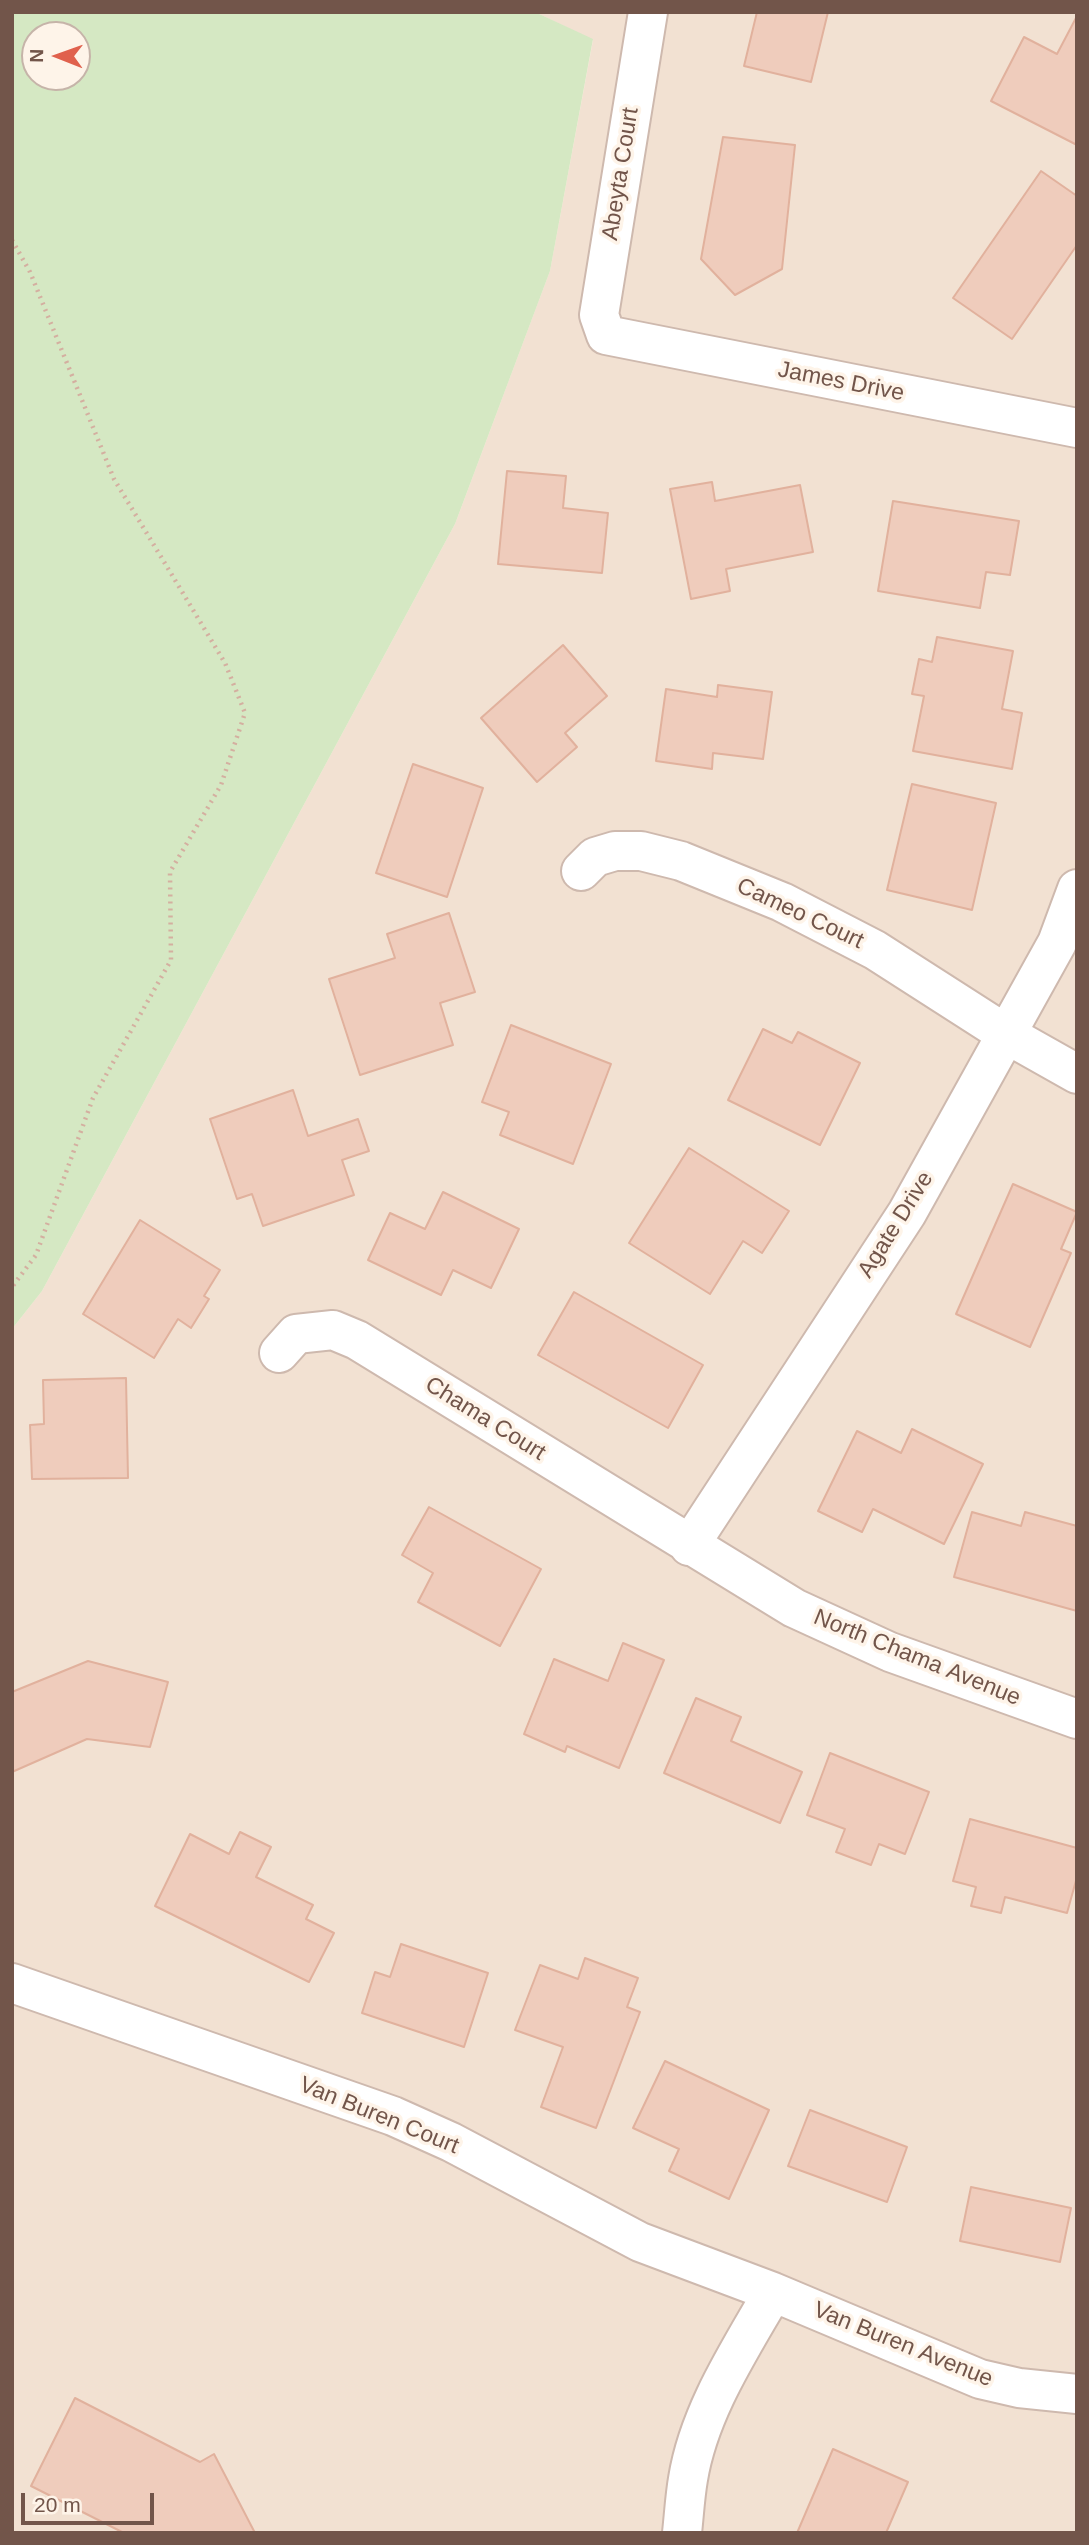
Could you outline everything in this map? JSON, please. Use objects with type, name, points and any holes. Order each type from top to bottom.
[{"type":"street","name":"Abeyta Court","points":[[606,335],[598,315],[648,12]]},
{"type":"street","name":"James Drive","points":[[606,335],[1077,428]]},
{"type":"street","name":"Cameo Court","points":[[581,871],[595,857],[615,851],[641,851],[681,861],[782,902],[875,950],[1006,1034],[1077,1074]]},
{"type":"street","name":"Agate Drive","points":[[689,1546],[907,1213],[1057,943],[1077,889]]},
{"type":"street","name":"Chama Court","points":[[279,1353],[296,1334],[333,1330],[357,1340],[689,1546]]},
{"type":"street","name":"North Chama Avenue","points":[[689,1546],[794,1608],[890,1652],[1077,1719]]},
{"type":"street","name":"Van Buren Court","points":[[12,1983],[393,2116],[451,2142],[640,2242],[774,2292]]},
{"type":"street","name":"Van Buren Avenue","points":[[774,2292],[980,2379],[1019,2388],[1077,2394]]},
{"type":"street","points":[[682,2533],[688,2477],[700,2435],[721,2384],[774,2292]]},
{"type":"path","points":[[12,240],[30,272],[114,479],[225,663],[245,713],[221,785],[170,872],[171,960],[93,1098],[36,1255],[12,1287]]},
{"type":"shaded area","points":[[535,12],[1077,12],[1077,2533],[12,2533],[12,1329],[42,1291],[455,524],[550,271],[593,40]]},
{"type":"green space","points":[[12,12],[535,12],[593,39],[550,271],[455,524],[42,1291],[12,1329]]},
{"type":"building","points":[[757,12],[828,12],[811,82],[744,66]]},
{"type":"building","points":[[1077,16],[1077,145],[991,101],[1024,37],[1057,54]]},
{"type":"building","points":[[723,137],[795,145],[782,269],[735,295],[701,259]]},
{"type":"building","points":[[1041,171],[1077,196],[1077,245],[1012,339],[953,298]]},
{"type":"building","points":[[507,471],[566,476],[563,508],[608,513],[602,573],[498,564]]},
{"type":"building","points":[[712,482],[715,501],[800,485],[813,552],[726,569],[730,591],[691,599],[670,489]]},
{"type":"building","points":[[893,501],[1019,521],[1010,575],[986,572],[980,608],[878,591]]},
{"type":"building","points":[[937,637],[1013,651],[1002,709],[1022,713],[1012,769],[913,751],[924,696],[912,694],[919,659],[932,662]]},
{"type":"building","points":[[563,645],[607,696],[565,733],[577,747],[537,782],[481,718]]},
{"type":"building","points":[[718,685],[772,692],[763,759],[713,753],[712,769],[656,761],[666,689],[717,697]]},
{"type":"building","points":[[413,764],[483,788],[447,897],[376,873]]},
{"type":"building","points":[[912,784],[996,803],[972,910],[887,890]]},
{"type":"building","points":[[449,913],[475,992],[440,1003],[453,1045],[360,1075],[329,979],[395,958],[387,934]]},
{"type":"building","points":[[511,1025],[611,1064],[573,1164],[500,1135],[509,1112],[482,1102]]},
{"type":"building","points":[[763,1029],[792,1043],[798,1032],[860,1063],[820,1145],[728,1100]]},
{"type":"building","points":[[293,1090],[308,1136],[358,1119],[369,1151],[342,1160],[354,1195],[263,1226],[252,1194],[237,1199],[210,1119]]},
{"type":"building","points":[[689,1148],[789,1211],[762,1253],[743,1241],[710,1294],[629,1243]]},
{"type":"building","points":[[1013,1184],[1077,1212],[1061,1249],[1071,1253],[1030,1347],[956,1314]]},
{"type":"building","points":[[443,1192],[519,1229],[491,1288],[453,1270],[441,1295],[368,1260],[390,1213],[425,1229]]},
{"type":"building","points":[[140,1220],[220,1270],[204,1296],[209,1299],[191,1328],[178,1319],[154,1358],[83,1314]]},
{"type":"building","points":[[574,1292],[703,1365],[668,1428],[538,1355]]},
{"type":"building","points":[[126,1378],[128,1478],[32,1479],[30,1425],[44,1424],[43,1380]]},
{"type":"building","points":[[912,1429],[983,1464],[944,1544],[873,1509],[862,1532],[818,1511],[857,1431],[901,1453]]},
{"type":"building","points":[[429,1507],[541,1569],[500,1646],[418,1602],[433,1573],[402,1555]]},
{"type":"building","points":[[972,1512],[1021,1526],[1025,1512],[1077,1526],[1077,1611],[954,1577]]},
{"type":"building","points":[[623,1643],[664,1660],[619,1768],[567,1746],[565,1752],[524,1734],[554,1659],[608,1681]]},
{"type":"building","points":[[88,1661],[168,1682],[150,1747],[87,1739],[12,1772],[12,1692]]},
{"type":"building","points":[[696,1698],[741,1717],[731,1741],[802,1772],[780,1823],[664,1773]]},
{"type":"building","points":[[830,1753],[929,1792],[905,1854],[879,1844],[871,1865],[836,1852],[845,1829],[807,1815]]},
{"type":"building","points":[[970,1819],[1077,1848],[1077,1877],[1067,1913],[1005,1897],[1001,1913],[971,1906],[976,1887],[953,1881]]},
{"type":"building","points":[[240,1832],[271,1847],[256,1877],[313,1905],[306,1919],[334,1933],[309,1982],[155,1906],[190,1834],[229,1854]]},
{"type":"building","points":[[401,1944],[488,1973],[464,2047],[362,2013],[375,1972],[390,1977]]},
{"type":"building","points":[[585,1958],[638,1978],[627,2007],[640,2012],[596,2128],[541,2107],[563,2047],[515,2030],[540,1965],[578,1979]]},
{"type":"building","points":[[665,2061],[769,2110],[729,2199],[669,2171],[679,2149],[633,2128]]},
{"type":"building","points":[[810,2110],[907,2147],[887,2202],[788,2166]]},
{"type":"building","points":[[971,2187],[1071,2208],[1060,2262],[960,2241]]},
{"type":"building","points":[[75,2398],[200,2462],[214,2454],[255,2533],[124,2533],[31,2486]]},
{"type":"building","points":[[833,2449],[908,2482],[886,2533],[797,2533]]}]
